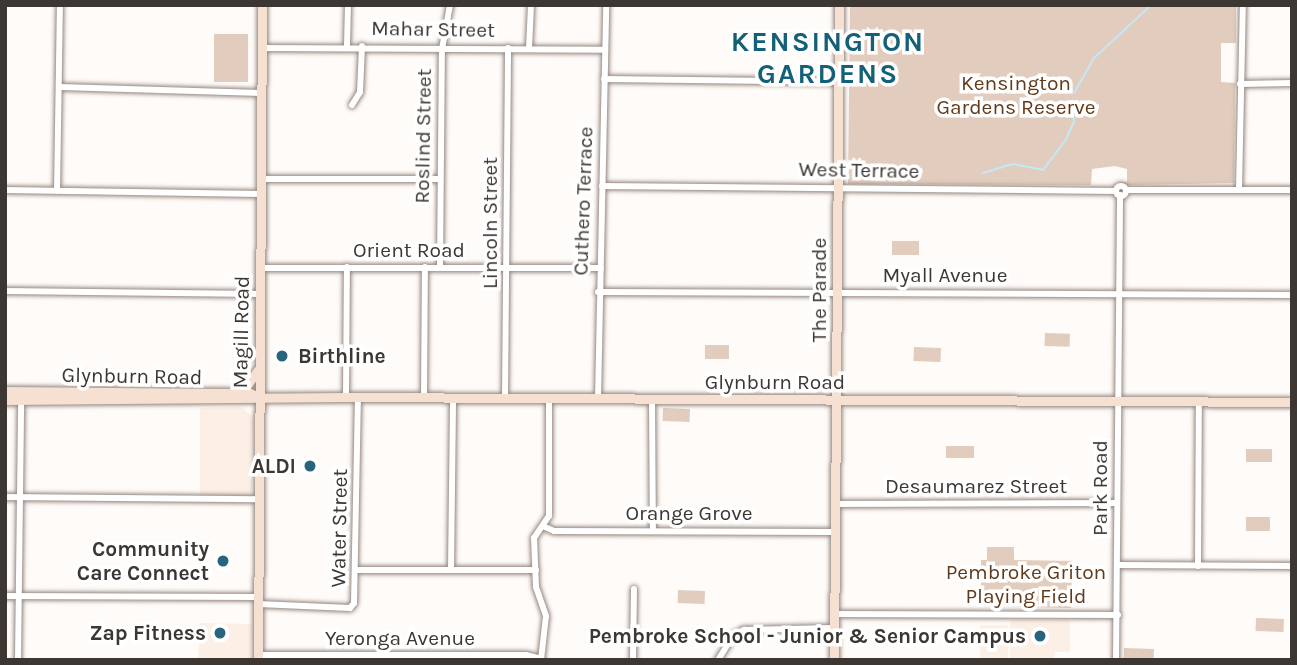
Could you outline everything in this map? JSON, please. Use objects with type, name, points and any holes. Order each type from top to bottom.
[{"type":"main road","name":"Magill Road","points":[[258,657],[262,5]]},
{"type":"main road","name":"The Parade","points":[[834,660],[839,5]]},
{"type":"main road","points":[[258,370],[239,397],[258,422]]},
{"type":"main road","name":"Glynburn Road","points":[[5,391],[21,396]]},
{"type":"main road","name":"Glynburn Road","points":[[5,400],[21,396],[122,396],[1292,402]]},
{"type":"street","points":[[57,191],[60,5]]},
{"type":"street","points":[[347,46],[348,5]]},
{"type":"street","name":"Roslind Street","points":[[440,268],[442,48],[450,5]]},
{"type":"street","points":[[529,48],[531,5]]},
{"type":"street","name":"Cuthero Terrace","points":[[598,399],[598,292],[601,268],[603,50],[606,5]]},
{"type":"street","points":[[1239,189],[1242,5]]},
{"type":"street","points":[[352,105],[360,92],[362,46]]},
{"type":"street","name":"Mahar Street","points":[[261,47],[603,50]]},
{"type":"street","name":"Lincoln Street","points":[[505,398],[508,48]]},
{"type":"street","points":[[604,79],[838,82]]},
{"type":"street","points":[[1240,84],[1292,83]]},
{"type":"street","points":[[60,87],[261,93]]},
{"type":"street","points":[[260,178],[439,179]]},
{"type":"street","name":"West Terrace","points":[[602,186],[1121,192],[1292,190]]},
{"type":"street","points":[[5,191],[260,194]]},
{"type":"street","name":"Park Road","points":[[1116,660],[1121,192]]},
{"type":"street","points":[[346,397],[347,267]]},
{"type":"street","points":[[425,267],[425,398]]},
{"type":"street","name":"Orient Road","points":[[260,268],[601,268]]},
{"type":"street","points":[[5,291],[259,294]]},
{"type":"street","name":"Myall Avenue","points":[[598,292],[1292,295]]},
{"type":"street","points":[[18,660],[21,396]]},
{"type":"street","name":"Water Street","points":[[258,601],[350,608],[357,570],[358,397]]},
{"type":"street","points":[[542,659],[546,616],[536,570],[534,538],[545,527],[549,516],[549,398]]},
{"type":"street","points":[[451,569],[453,399]]},
{"type":"street","points":[[652,399],[653,530]]},
{"type":"street","points":[[1198,566],[1199,401]]},
{"type":"street","points":[[5,497],[257,499]]},
{"type":"street","name":"Desaumarez Street","points":[[835,504],[1117,503]]},
{"type":"street","name":"Orange Grove","points":[[545,527],[554,531],[835,532]]},
{"type":"street","points":[[1117,565],[1292,566]]},
{"type":"street","points":[[357,570],[536,570]]},
{"type":"street","points":[[633,660],[634,589]]},
{"type":"street","points":[[5,596],[258,601]]},
{"type":"street","points":[[834,614],[1118,615]]},
{"type":"street","points":[[718,660],[733,636],[744,630],[834,628]]},
{"type":"street","name":"Yeronga Avenue","points":[[258,657],[526,655],[542,659]]},
{"type":"shaded area","points":[[242,407],[253,418],[252,491],[245,497],[200,497],[200,408]]},
{"type":"shaded area","name":"Pembroke School - Junior & Senior Campus","points":[[1010,620],[1070,620],[1070,652],[1055,652],[1054,660],[1010,660]]},
{"type":"shaded area","points":[[199,623],[252,624],[251,660],[198,660]]},
{"type":"shaded area","points":[[980,625],[1008,625],[1008,660],[980,660]]},
{"type":"green space","name":"Kensington Gardens Reserve","points":[[850,5],[1236,5],[1236,43],[1221,43],[1221,82],[1235,83],[1234,183],[1127,185],[1118,182],[1127,182],[1127,169],[1115,166],[1092,169],[1091,185],[848,184]]},
{"type":"green space","points":[[214,34],[248,34],[248,82],[214,82]]},
{"type":"green space","points":[[892,241],[919,241],[919,255],[892,255]]},
{"type":"green space","points":[[1045,333],[1070,334],[1070,347],[1045,346]]},
{"type":"green space","points":[[705,345],[729,345],[729,359],[705,359]]},
{"type":"green space","points":[[914,347],[941,348],[940,362],[914,361]]},
{"type":"green space","points":[[663,408],[690,409],[690,422],[663,421]]},
{"type":"green space","points":[[946,446],[974,446],[974,458],[946,458]]},
{"type":"green space","points":[[1246,449],[1272,449],[1272,462],[1246,462]]},
{"type":"green space","points":[[1246,517],[1270,517],[1270,531],[1246,531]]},
{"type":"green space","name":"Pembroke Griton Playing Field","points":[[987,547],[1014,547],[1014,560],[1072,561],[1071,608],[981,606],[981,560],[987,560]]},
{"type":"green space","points":[[678,590],[705,591],[705,604],[678,603]]},
{"type":"green space","points":[[1256,618],[1284,619],[1284,632],[1256,631]]},
{"type":"green space","points":[[1124,648],[1154,649],[1154,660],[1124,660]]},
{"type":"waterway","points":[[1074,93],[1094,58],[1151,5]]},
{"type":"waterway","points":[[983,173],[1013,164],[1043,170],[1065,141],[1074,122],[1073,107]]},
{"type":"place","name":"Birthline","points":[[282,356]]},
{"type":"place","name":"ALDI","points":[[310,466]]},
{"type":"place","name":"Community Care Connect","points":[[223,561]]},
{"type":"place","name":"Zap Fitness","points":[[220,633]]},
{"type":"place","name":"Pembroke School - Junior & Senior Campus","points":[[1040,636]]},
{"type":"district","name":"KENSINGTON GARDENS","points":[[828,58]]}]
